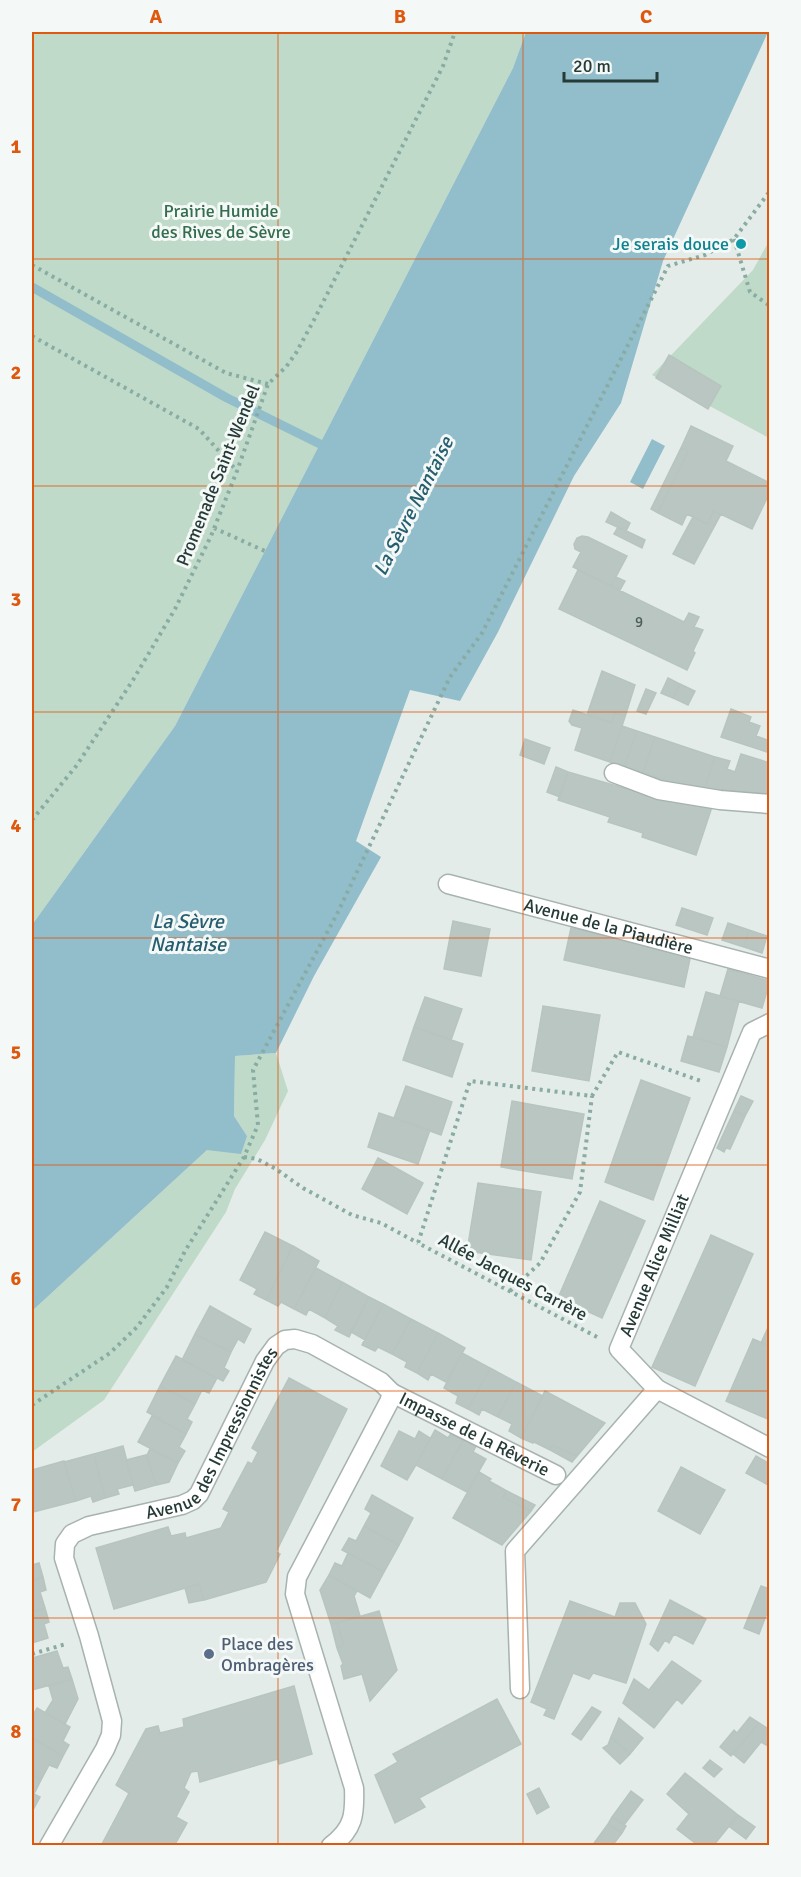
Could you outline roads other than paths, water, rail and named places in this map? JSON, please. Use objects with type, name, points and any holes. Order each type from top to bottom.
[{"type":"street","points":[[614,773],[659,790],[720,800],[770,804]]},
{"type":"street","name":"Avenue de la Piaudière","points":[[448,884],[770,969]]},
{"type":"street","name":"Avenue Alice Milliat","points":[[770,1023],[752,1032],[619,1349],[657,1389],[770,1448]]},
{"type":"street","name":"Avenue des Impressionnistes","points":[[49,1845],[105,1749],[111,1734],[112,1720],[89,1636],[64,1558],[65,1544],[72,1534],[89,1526],[182,1505],[193,1500],[199,1494],[265,1361],[276,1346],[285,1340],[295,1339],[312,1344],[381,1382],[392,1393]]},
{"type":"street","points":[[520,1689],[515,1551],[657,1389]]},
{"type":"street","points":[[331,1845],[345,1834],[351,1824],[355,1809],[354,1788],[295,1594],[297,1577],[392,1393]]},
{"type":"street","name":"Impasse de la Rêverie","points":[[392,1393],[556,1475]]},
{"type":"water","name":"La Sèvre Nantaise","points":[[526,32],[768,32],[663,261],[621,403],[574,476],[498,632],[460,701],[410,690],[356,841],[381,857],[314,976],[276,1053],[235,1056],[234,1116],[247,1136],[241,1154],[207,1150],[32,1311],[32,925],[175,726],[513,68]]},
{"type":"water","points":[[652,439],[665,446],[643,489],[630,482]]},
{"type":"waterway","points":[[32,287],[227,398],[320,444],[331,446]]},
{"type":"place","name":"Je serais douce","points":[[741,244]]},
{"type":"place","name":"Place des Ombragères","points":[[209,1654]]},
{"type":"park label","name":"Prairie Humide des Rives de Sèvre","points":[[221,221]]}]
